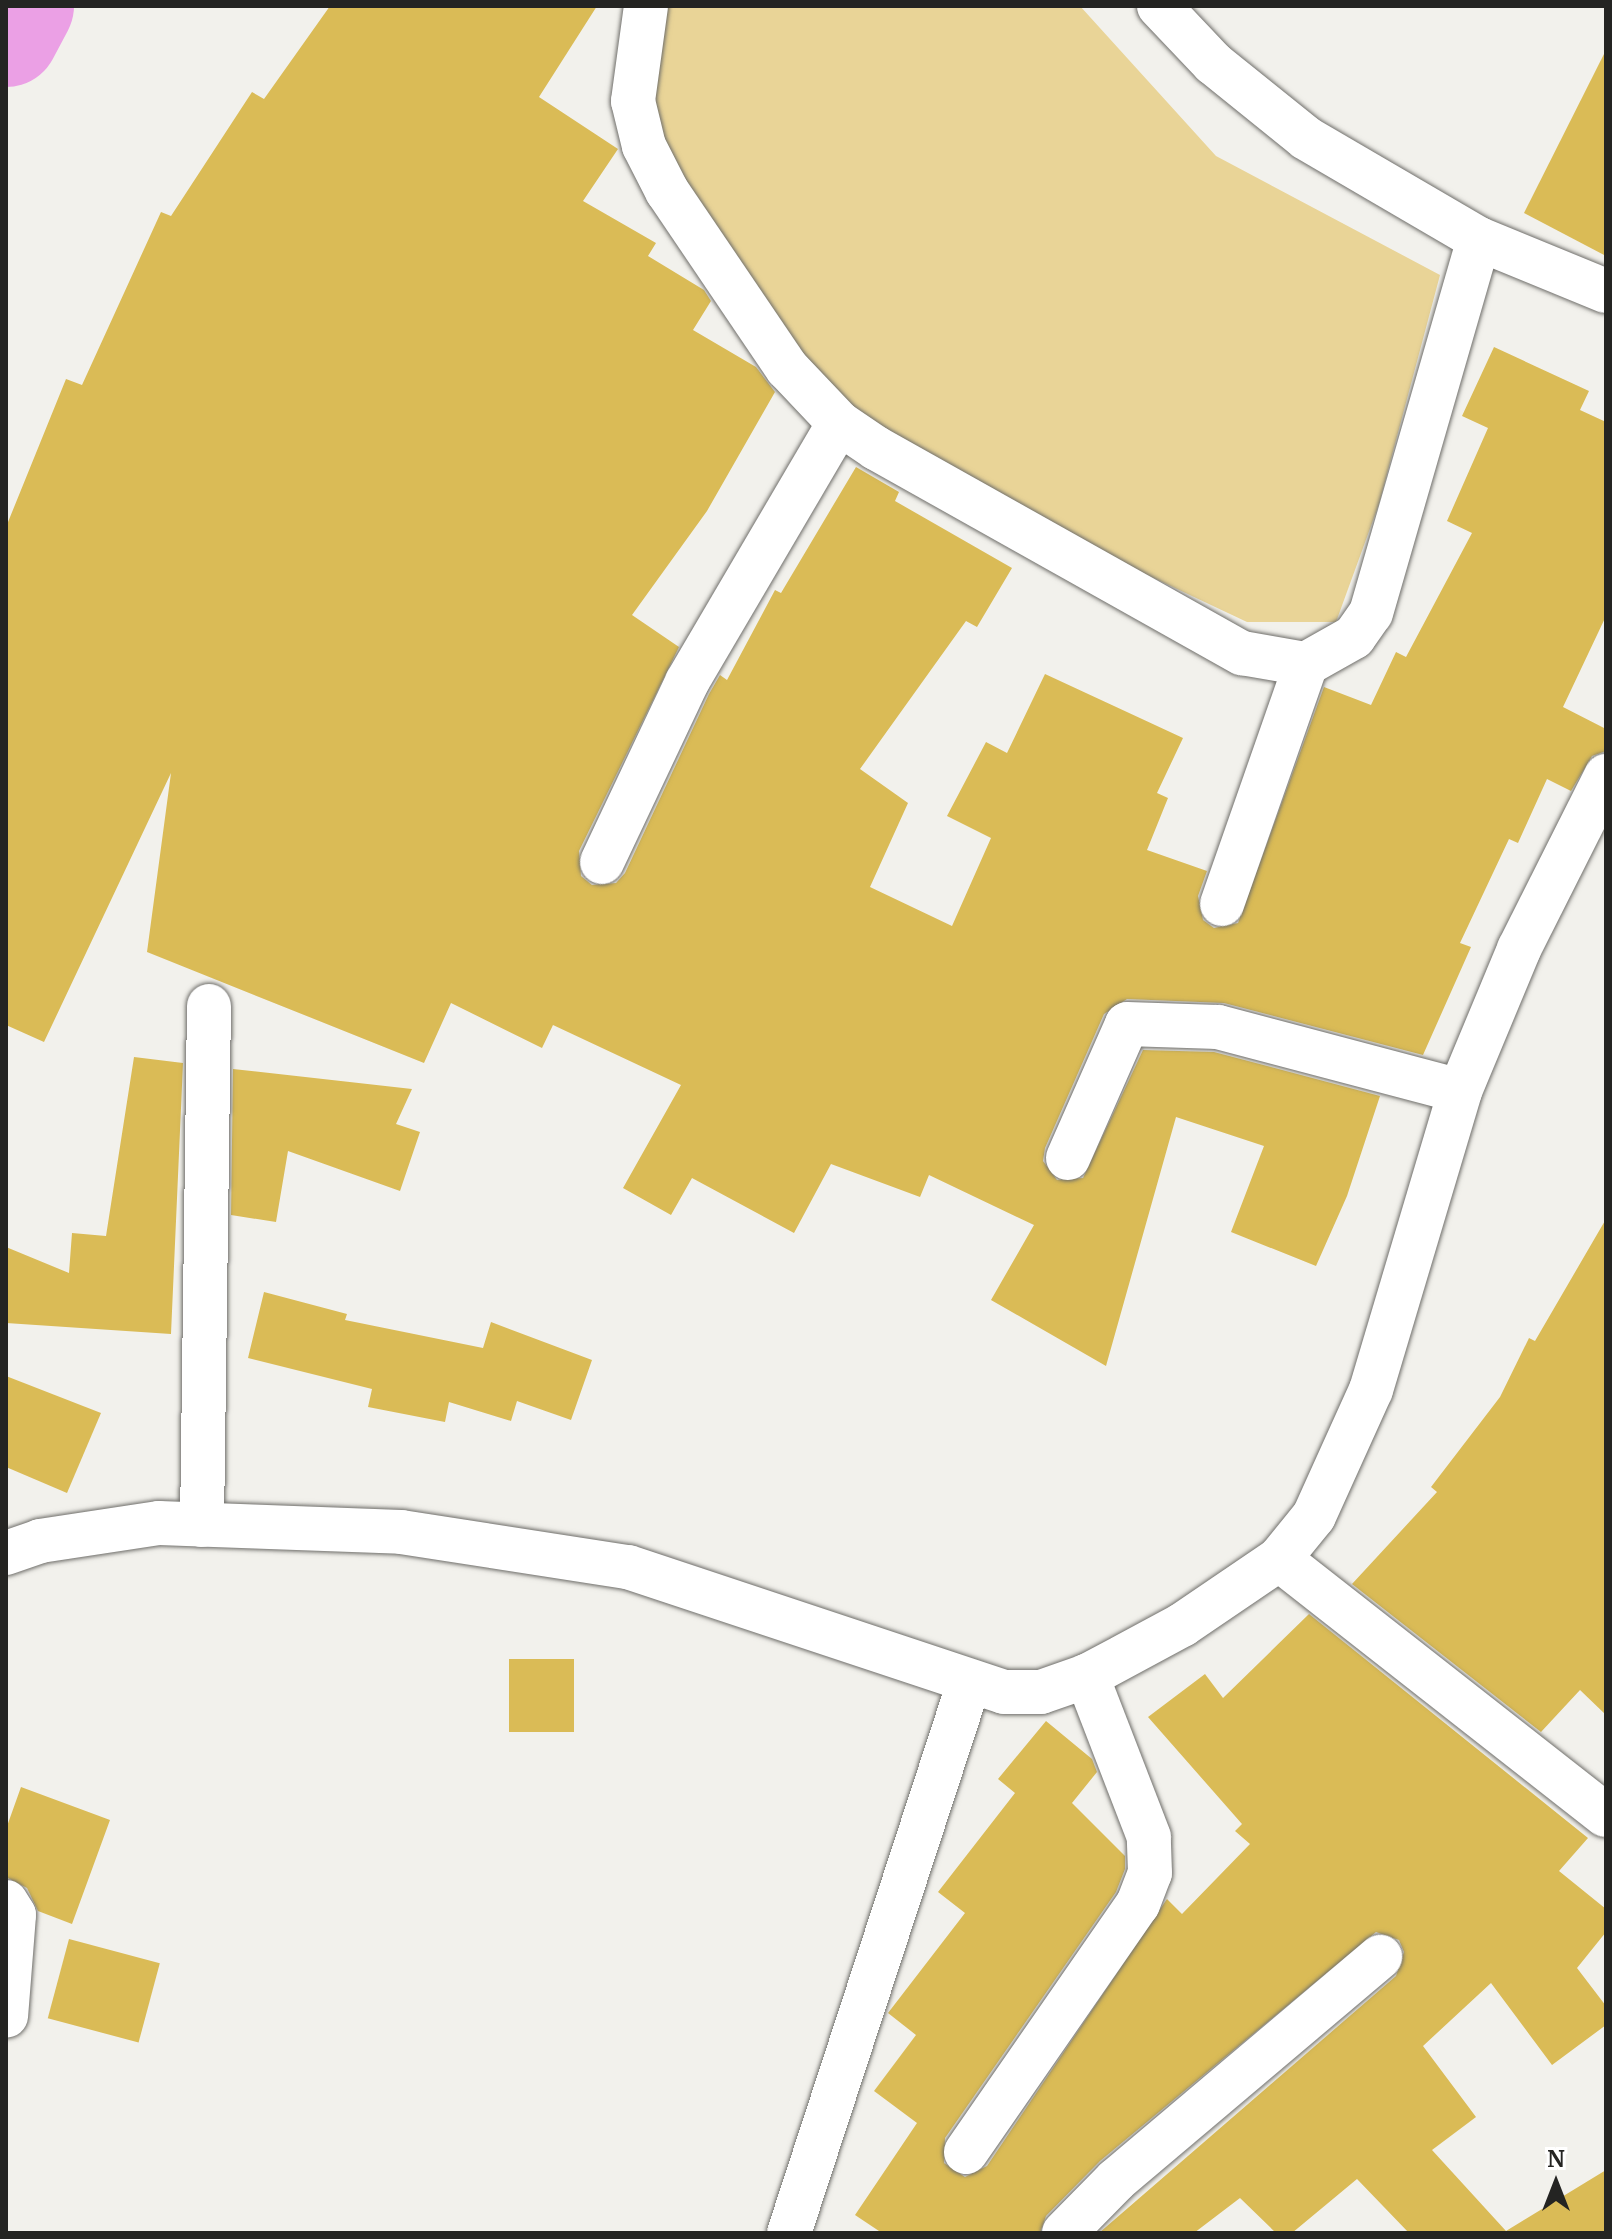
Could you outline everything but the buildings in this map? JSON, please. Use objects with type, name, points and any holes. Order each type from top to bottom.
[{"type":"street","points":[[646,6],[633,101],[644,146],[787,368],[839,423],[1242,653],[1306,664],[1354,637],[1371,613],[1479,239]]},
{"type":"street","points":[[1159,6],[1213,63],[1306,138],[1479,239],[1606,291]]},
{"type":"street","points":[[602,862],[687,682],[839,423]]},
{"type":"street","points":[[1222,904],[1306,664]]},
{"type":"street","points":[[6,1553],[111,1529],[202,1525],[401,1532],[628,1567],[969,1683],[1026,1694],[1087,1676],[1182,1625],[1279,1559],[1314,1516],[1371,1390],[1460,1091],[1519,949],[1606,776]]},
{"type":"street","points":[[202,1525],[209,1006]]},
{"type":"street","points":[[1068,1158],[1127,1024],[1218,1027],[1460,1091]]},
{"type":"street","points":[[1279,1559],[1606,1815]]},
{"type":"street","points":[[966,2152],[1138,1904],[1150,1873],[1149,1837],[1087,1676]]},
{"type":"street","points":[[789,2233],[969,1683]]},
{"type":"street","points":[[6,1902],[14,1915],[6,2016]]},
{"type":"street","points":[[1064,2233],[1116,2180],[1380,1957]]},
{"type":"shaded area","points":[[642,6],[1080,6],[1216,156],[1440,275],[1379,504],[1336,622],[1247,622],[887,452],[766,342],[646,145]]},
{"type":"waterway","points":[[6,34],[21,6]]}]
